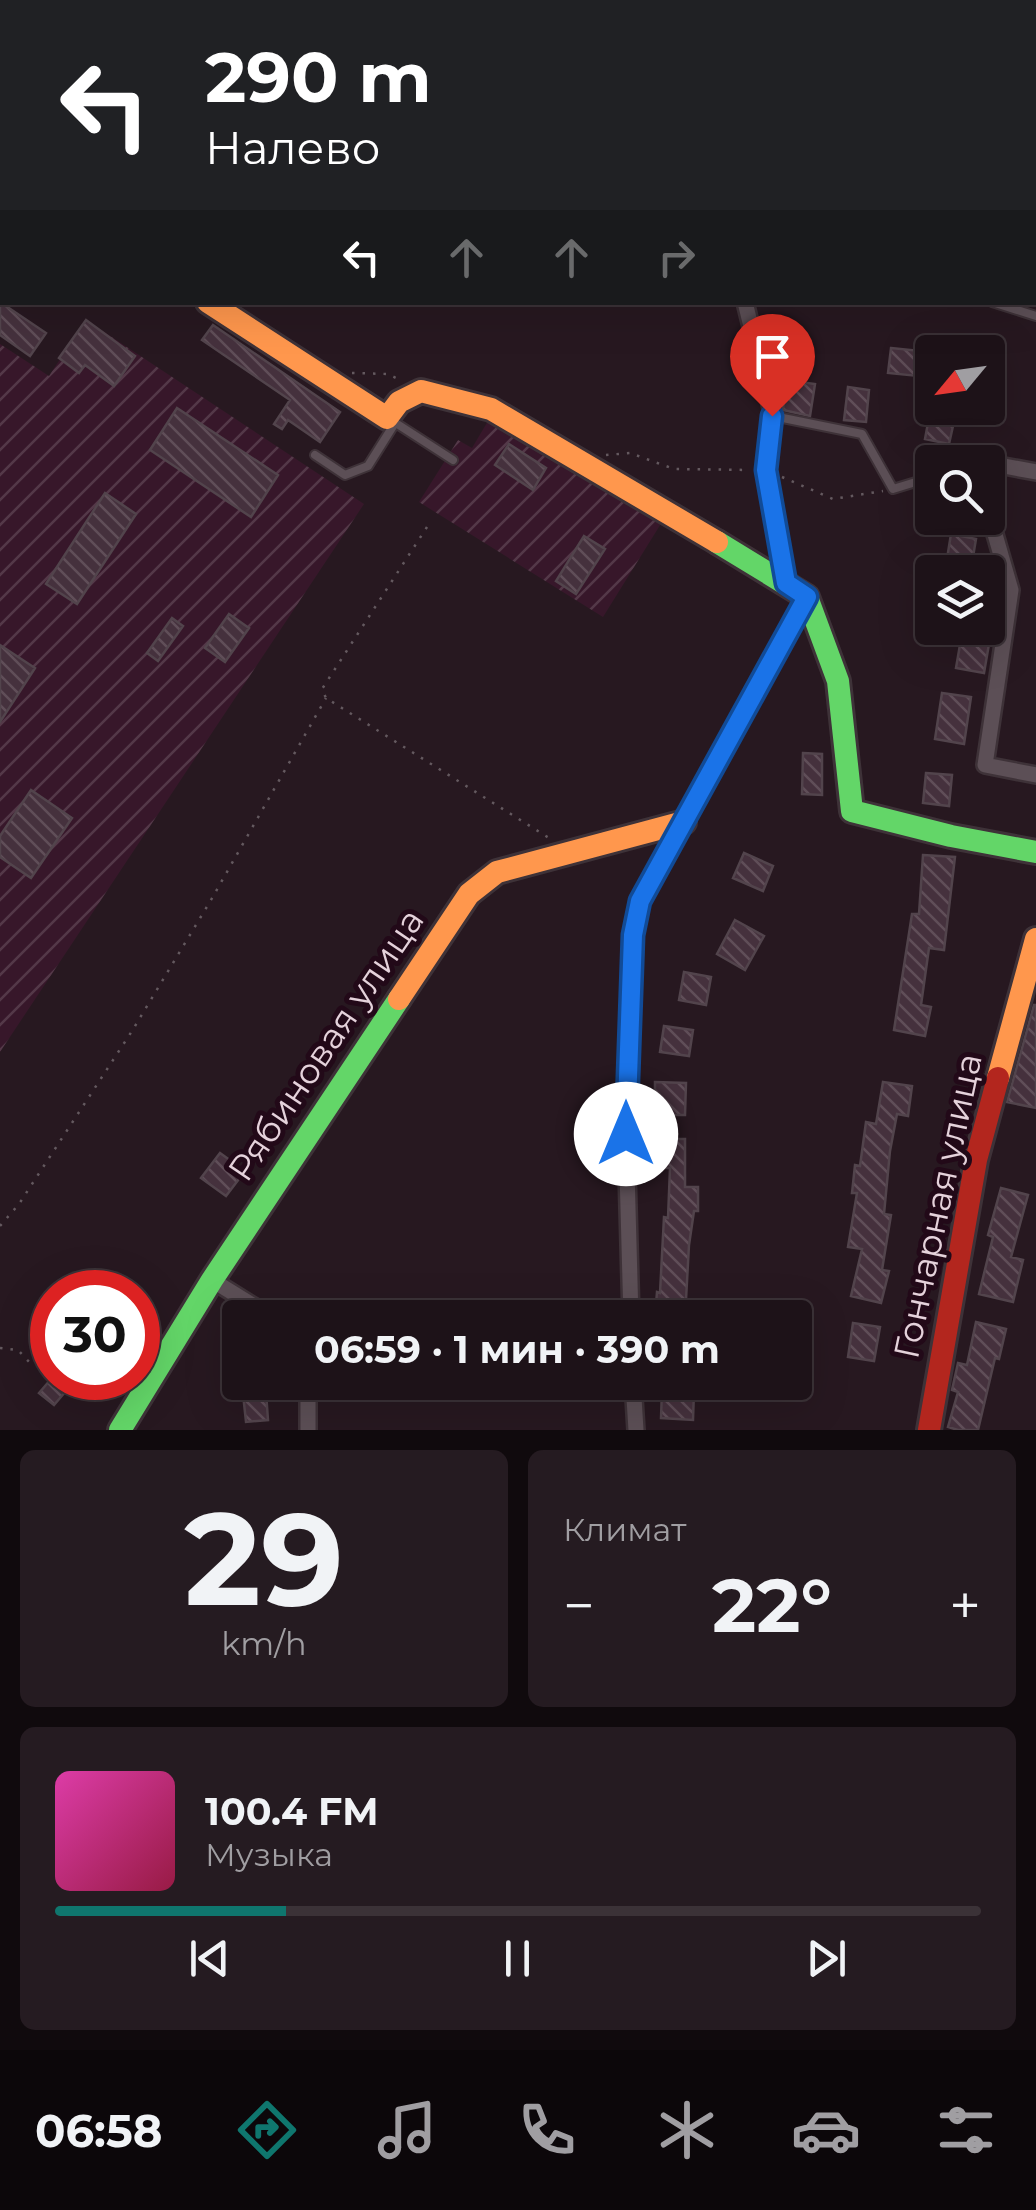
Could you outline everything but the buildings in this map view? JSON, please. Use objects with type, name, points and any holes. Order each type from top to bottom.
[{"type":"street","points":[[213,305],[391,420],[399,402],[421,391],[491,409],[786,583],[807,597],[838,681],[852,812],[1036,852]]},
{"type":"street","points":[[746,305],[772,416],[766,470],[786,583]]},
{"type":"street","points":[[1005,467],[1036,472]]},
{"type":"street","points":[[995,535],[1011,590],[985,765],[1036,775]]},
{"type":"street","points":[[631,1300],[625,1098],[633,935],[640,901],[807,597]]},
{"type":"street","name":"Рябиновая улица","points":[[120,1430],[212,1280],[469,894],[497,872],[684,822]]},
{"type":"street","name":"Гончарная улица","points":[[930,1430],[976,1160],[1036,940]]},
{"type":"street","points":[[212,1280],[244,1300]]},
{"type":"street","points":[[308,1400],[308,1430]]},
{"type":"street","points":[[634,1400],[636,1430]]},
{"type":"lane","points":[[1023,307],[1036,316]]},
{"type":"lane","points":[[772,416],[862,434],[892,489],[915,482]]},
{"type":"lane","points":[[315,455],[346,475],[368,466],[391,420],[453,460]]},
{"type":"path","points":[[316,372],[388,374],[421,391]]},
{"type":"path","points":[[575,457],[630,453],[674,470],[766,470],[833,500],[892,489]]},
{"type":"path","points":[[427,527],[322,689],[326,698],[572,852]]},
{"type":"path","points":[[0,1226],[19,1204],[132,1030],[326,698]]},
{"type":"path","points":[[0,1348],[18,1350],[30,1364]]},
{"type":"shaded area","points":[[86,320],[364,504],[0,1052],[0,344],[49,376]]},
{"type":"shaded area","points":[[491,416],[662,522],[603,617],[419,502],[458,440],[472,448]]},
{"type":"traffic: fast","points":[[717,542],[807,597],[838,681],[852,811],[1036,852]]},
{"type":"traffic: fast","points":[[120,1430],[212,1280],[399,999]]},
{"type":"traffic: slow","points":[[213,305],[387,418],[399,402],[421,391],[491,409],[717,542]]},
{"type":"traffic: slow","points":[[399,999],[469,894],[497,872],[684,822]]},
{"type":"traffic: slow","points":[[998,1078],[1036,939]]},
{"type":"traffic: jam","points":[[929,1430],[976,1160],[998,1078]]},
{"type":"route","points":[[626,1134],[633,935],[640,901],[807,597],[786,583],[776,537],[766,470],[772,416]]}]
